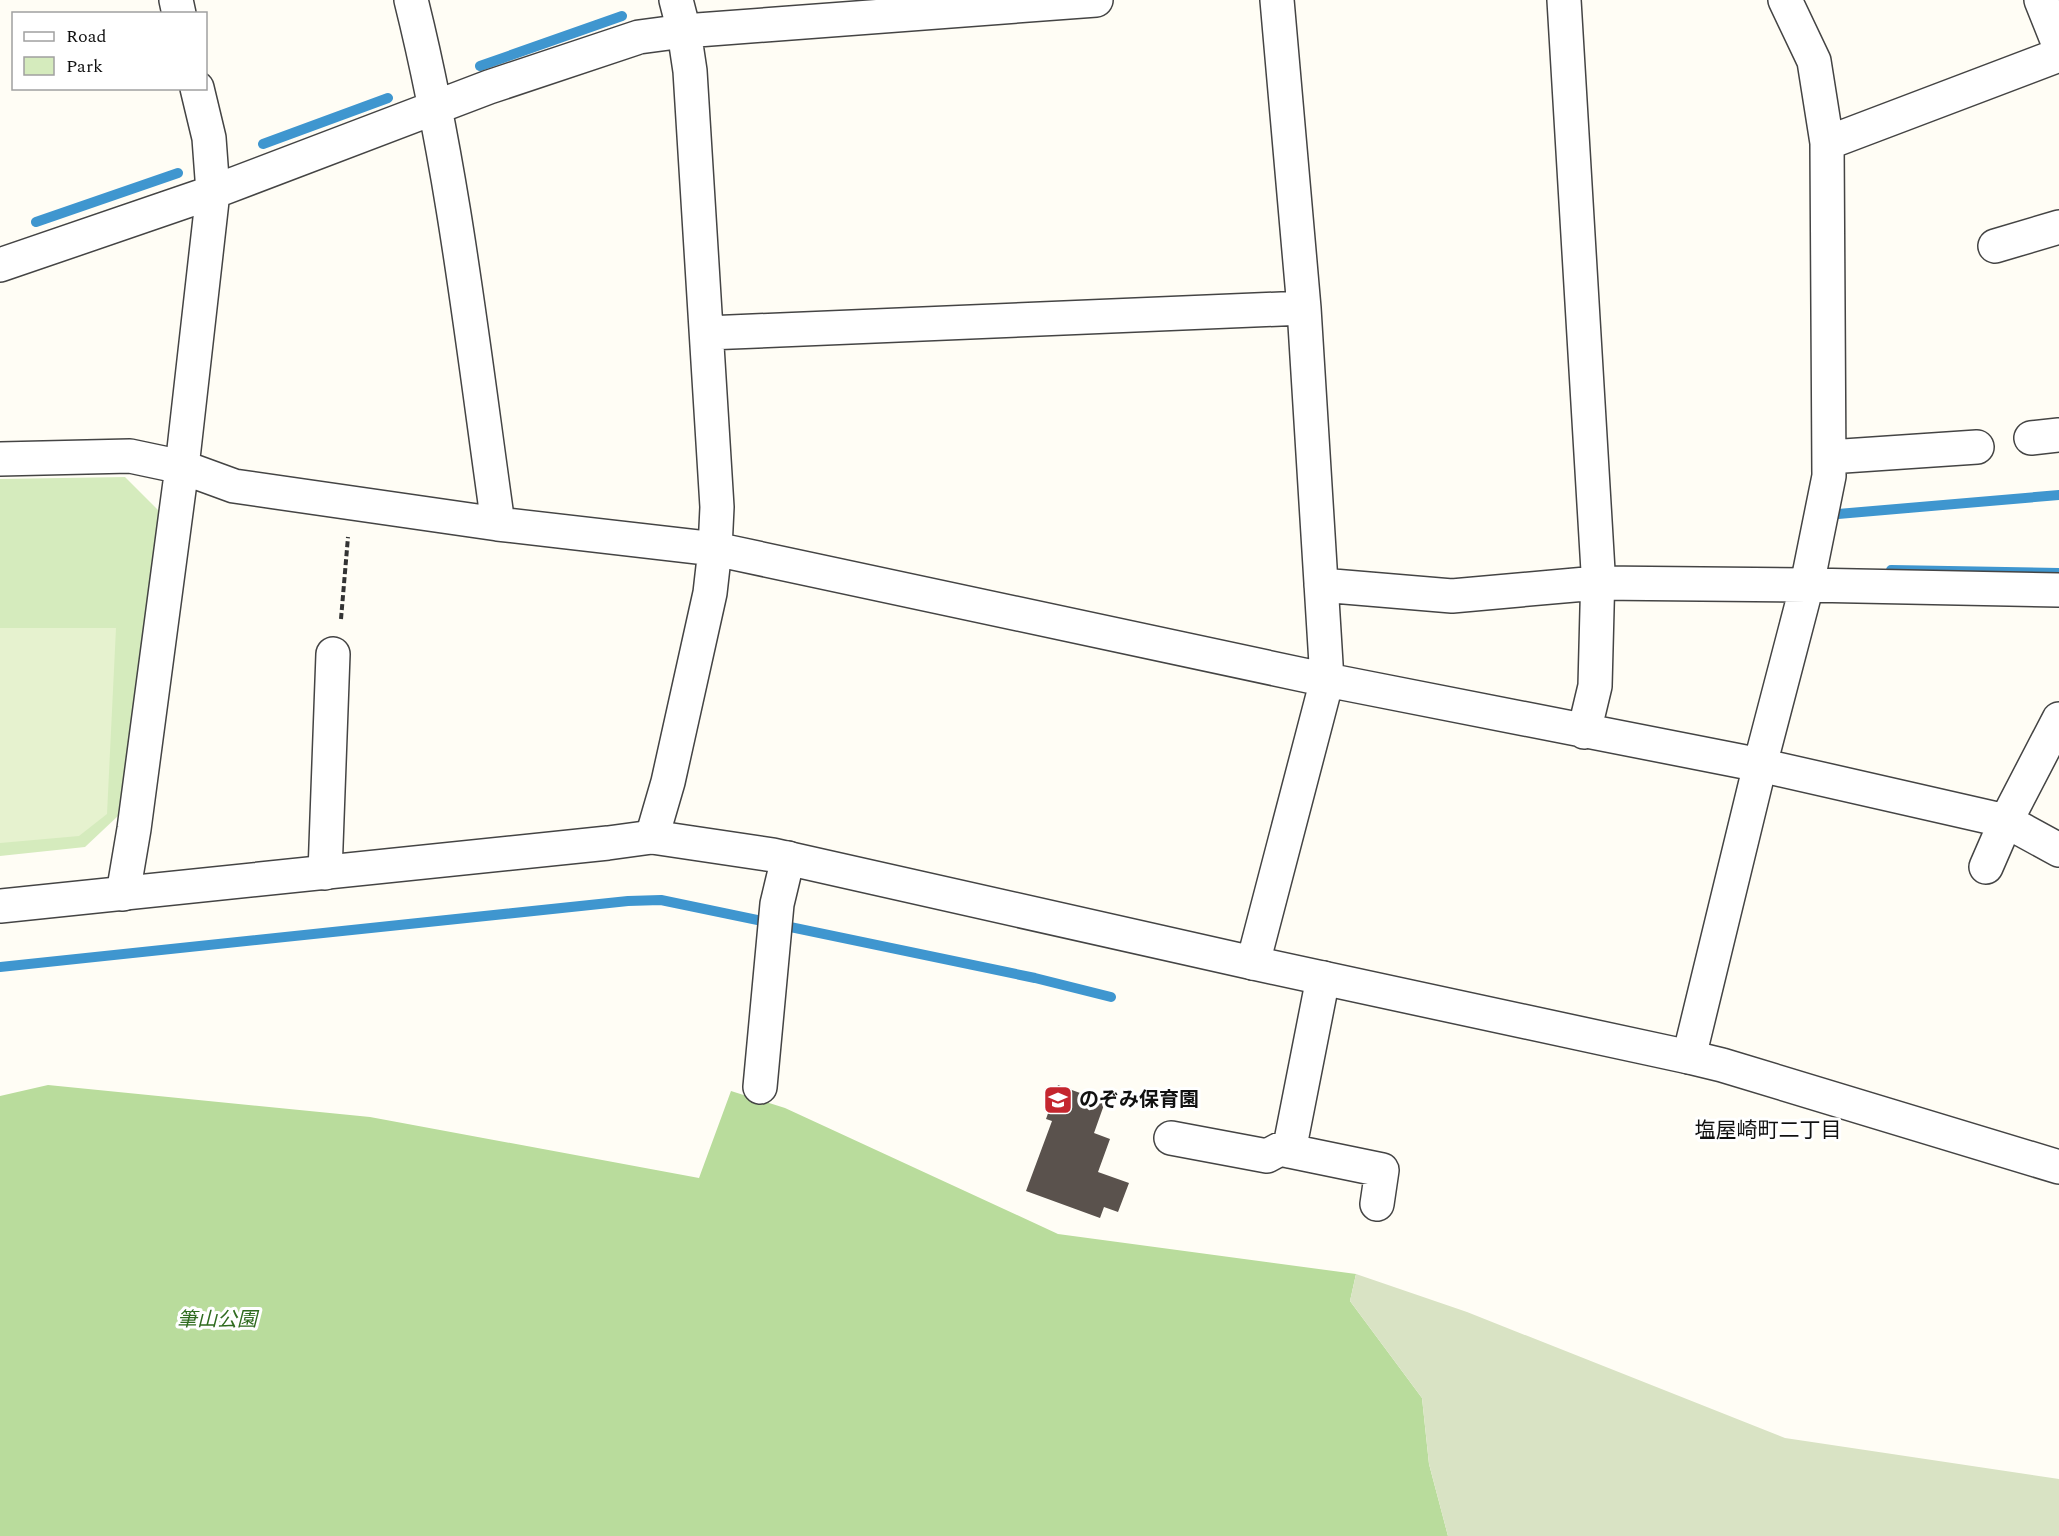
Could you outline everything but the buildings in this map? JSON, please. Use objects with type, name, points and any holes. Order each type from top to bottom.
[{"type":"street","points":[[411,0],[436,108],[449,180],[498,524]]},
{"type":"street","points":[[1,261],[213,192],[489,87],[639,37],[680,15],[1096,0]]},
{"type":"street","points":[[1253,963],[1327,680],[1304,308],[1277,0]]},
{"type":"street","points":[[1564,0],[1597,583],[1595,686],[1584,732]]},
{"type":"street","points":[[1689,1057],[1760,765],[1807,585],[1829,476],[1827,143],[1814,61],[1785,0]]},
{"type":"street","points":[[2041,0],[2059,45]]},
{"type":"street","points":[[652,837],[668,782],[710,593],[717,507],[690,71],[680,15]]},
{"type":"street","points":[[1827,143],[2059,55]]},
{"type":"street","points":[[123,894],[134,829],[182,467],[213,192],[208,138],[197,90]]},
{"type":"street","points":[[1995,246],[2059,227]]},
{"type":"street","points":[[706,333],[1304,308]]},
{"type":"street","points":[[1829,457],[1977,447]]},
{"type":"street","points":[[0,459],[130,456],[182,467],[234,486],[351,501],[498,524],[715,549],[1327,680],[1760,765],[2006,821],[2059,850]]},
{"type":"street","points":[[1321,585],[1452,596],[1597,583],[2059,590]]},
{"type":"street","points":[[325,873],[333,654]]},
{"type":"street","points":[[1986,867],[2006,821],[2059,719]]},
{"type":"street","points":[[0,906],[652,837],[788,858],[1253,963],[1689,1057],[2059,1167]]},
{"type":"street","points":[[760,1087],[777,904],[788,858]]},
{"type":"street","points":[[1289,1151],[1323,978]]},
{"type":"street","points":[[1171,1138],[1267,1156],[1280,1149],[1382,1170],[1377,1204]]},
{"type":"path","points":[[333,654],[339,647],[351,501]]},
{"type":"green space","points":[[125,477],[160,512],[119,815],[85,847],[0,856],[0,479]]},
{"type":"green space","points":[[0,628],[116,628],[107,814],[79,836],[0,843]]},
{"type":"green space","name":"筆山公園","points":[[48,1085],[370,1117],[699,1178],[731,1091],[785,1108],[1058,1234],[1356,1274],[1350,1301],[1422,1398],[1429,1464],[1448,1536],[0,1536],[0,1096]]},
{"type":"green space","points":[[1356,1274],[1467,1312],[1785,1438],[2059,1479],[2059,1536],[1448,1536],[1429,1464],[1422,1398],[1350,1301]]},
{"type":"waterway","points":[[480,66],[622,16]]},
{"type":"waterway","points":[[263,144],[388,98]]},
{"type":"waterway","points":[[36,222],[178,173]]},
{"type":"waterway","points":[[1838,514],[2059,495]]},
{"type":"waterway","points":[[1891,570],[2059,573]]},
{"type":"waterway","points":[[0,967],[628,901],[661,900],[1035,978],[1111,997]]},
{"type":"place","name":"のぞみ保育園","points":[[1058,1100]]},
{"type":"district","name":"塩屋崎町二丁目","points":[[1768,1131]]}]
